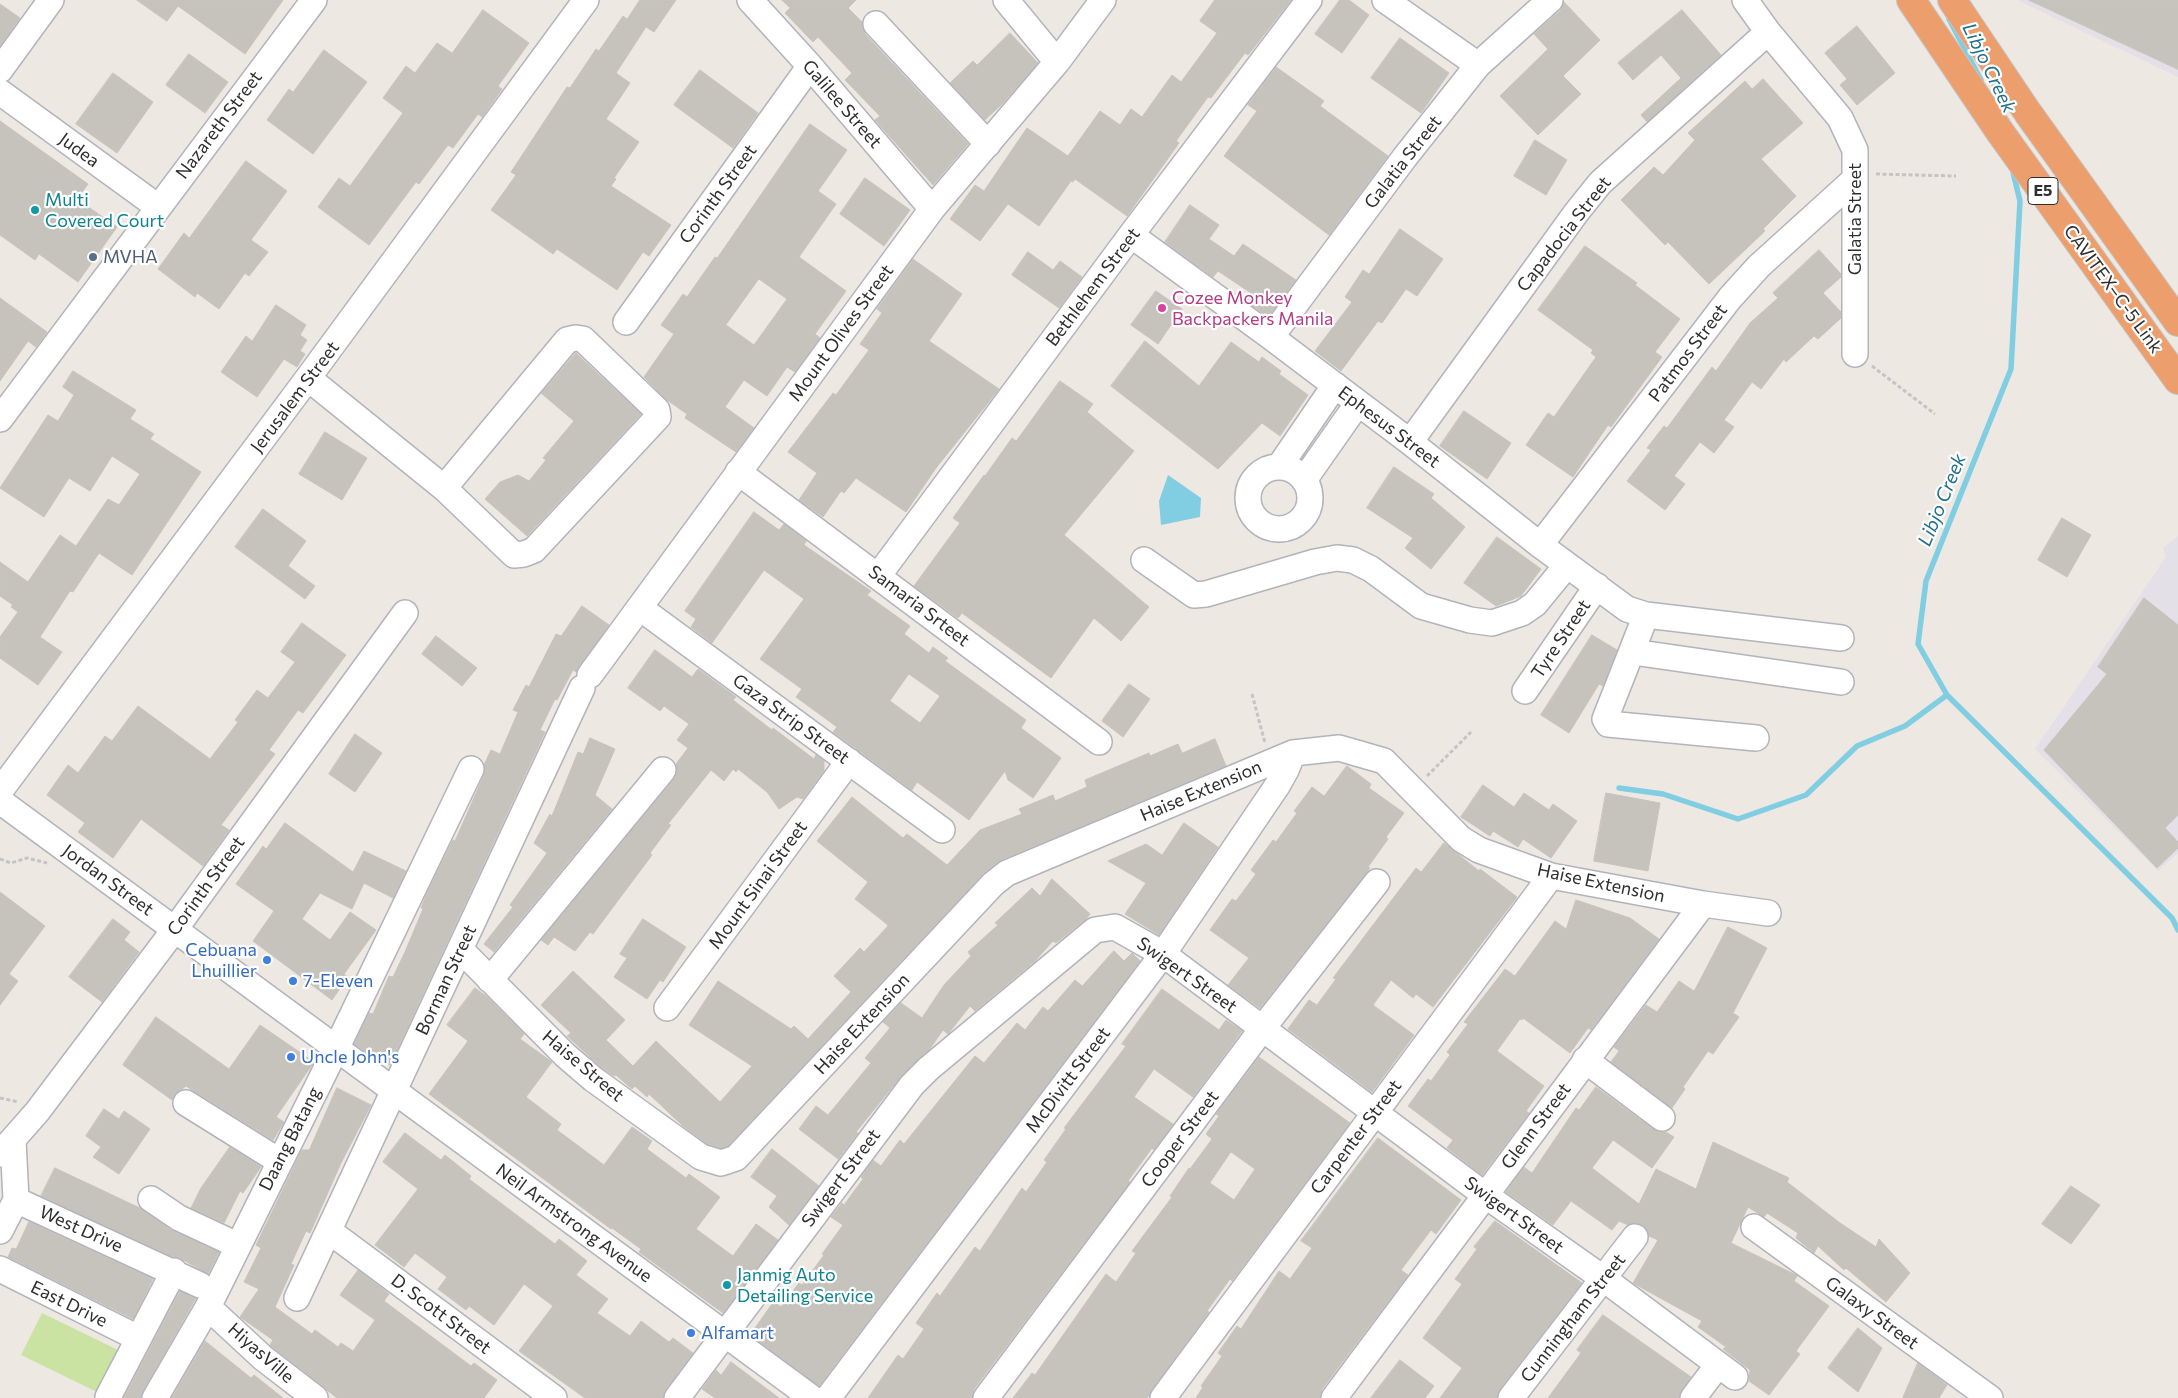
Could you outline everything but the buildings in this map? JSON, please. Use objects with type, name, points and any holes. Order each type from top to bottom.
[{"type":"highway","name":"CAVITEX–C-5 Link","points":[[1911,0],[2000,132],[2178,380]]},
{"type":"highway","name":"CAVITEX–C-5 Link","points":[[1952,0],[2028,113],[2178,322]]},
{"type":"street","points":[[0,70],[50,0]]},
{"type":"street","name":"Nazareth Street","points":[[0,419],[314,0]]},
{"type":"street","name":"Jerusalem Street","points":[[0,791],[308,378],[586,0]]},
{"type":"street","name":"Galilee Street","points":[[750,0],[810,66],[932,209]]},
{"type":"street","name":"Mount Olives Street","points":[[586,682],[932,209],[1057,62],[1104,0]]},
{"type":"street","name":"Bethlehem Street","points":[[878,576],[1131,235],[1309,0]]},
{"type":"street","points":[[1385,0],[1478,65]]},
{"type":"street","name":"Galatia Street","points":[[1271,337],[1405,157],[1478,65],[1550,0]]},
{"type":"street","name":"Galatia Street","points":[[1746,0],[1768,32],[1840,118],[1855,150],[1856,354]]},
{"type":"street","points":[[1008,1],[1057,62]]},
{"type":"street","points":[[876,24],[988,144]]},
{"type":"street","name":"Capadocia Street","points":[[1410,442],[1576,213],[1600,183],[1768,32]]},
{"type":"street","name":"Corinth Street","points":[[626,322],[810,66]]},
{"type":"street","name":"Judea","points":[[0,92],[158,207]]},
{"type":"street","name":"Patmos Street","points":[[1540,545],[1730,298],[1760,266],[1855,176]]},
{"type":"street","name":"Ephesus Street","points":[[1131,235],[1358,402],[1540,545],[1627,609],[1646,615],[1841,638]]},
{"type":"street","points":[[308,378],[444,488],[514,555],[534,550],[658,417],[657,410],[583,339],[566,340],[444,488]]},
{"type":"street","points":[[1279,467],[1334,385]]},
{"type":"street","points":[[1304,480],[1358,402]]},
{"type":"street","points":[[1279,467],[1298,473],[1304,480],[1310,499],[1304,518],[1288,529],[1278,530],[1268,528],[1253,517],[1247,498],[1249,488],[1260,472],[1269,468],[1279,467]]},
{"type":"street","name":"Samaria Srteet","points":[[738,472],[1099,742]]},
{"type":"street","points":[[1144,560],[1194,595],[1200,595],[1315,562],[1337,558],[1353,560],[1371,568],[1421,606],[1470,620],[1492,622],[1522,613],[1536,604],[1567,565]]},
{"type":"street","name":"Tyre Street","points":[[1525,691],[1597,586]]},
{"type":"street","name":"Gaza Strip Street","points":[[640,608],[942,830]]},
{"type":"street","name":"Corinth Street","points":[[6,1147],[37,1112],[175,929],[405,614]]},
{"type":"street","points":[[1646,615],[1605,719],[1608,724],[1756,738]]},
{"type":"street","points":[[1632,652],[1841,682]]},
{"type":"street","name":"Borman Street","points":[[297,1298],[586,682]]},
{"type":"street","name":"Haise Extension","points":[[721,1162],[736,1158],[994,884],[1007,873],[1293,753],[1339,748],[1384,761],[1461,839],[1479,850],[1551,876],[1703,904],[1768,913]]},
{"type":"street","name":"McDivitt Street","points":[[828,1398],[1163,954],[1277,786],[1293,753]]},
{"type":"street","name":"Mount Sinai Street","points":[[667,1008],[849,761]]},
{"type":"street","name":"Daang Batang","points":[[156,1398],[204,1296],[237,1245],[336,1048],[471,769]]},
{"type":"street","points":[[490,980],[663,770]]},
{"type":"street","name":"Jordan Street","points":[[0,801],[336,1048]]},
{"type":"street","name":"Carpenter Street","points":[[1163,1398],[1551,876]]},
{"type":"street","name":"Cooper Street","points":[[986,1398],[1262,1029],[1377,882]]},
{"type":"street","name":"Glenn Street","points":[[1334,1398],[1703,904]]},
{"type":"street","name":"Swigert Street","points":[[676,1398],[912,1085],[1095,930],[1115,927],[1163,954],[1484,1195],[1604,1279],[1727,1371],[1693,1398]]},
{"type":"street","name":"Haise Street","points":[[460,949],[565,1055],[593,1080],[702,1157],[721,1162]]},
{"type":"street","name":"Neil Armstrong Avenue","points":[[336,1048],[812,1398]]},
{"type":"street","points":[[1585,1060],[1662,1118]]},
{"type":"street","points":[[186,1103],[278,1161]]},
{"type":"street","points":[[0,1231],[16,1200],[6,1147]]},
{"type":"street","points":[[151,1199],[179,1218],[237,1245]]},
{"type":"street","name":"West Drive","points":[[16,1200],[174,1271],[204,1296]]},
{"type":"street","name":"Galaxy Street","points":[[1754,1227],[1990,1398]]},
{"type":"street","name":"D. Scott Street","points":[[328,1230],[554,1398]]},
{"type":"street","name":"Cunningham Street","points":[[1511,1398],[1635,1238]]},
{"type":"street","name":"East Drive","points":[[0,1269],[138,1338]]},
{"type":"street","points":[[108,1397],[174,1271]]},
{"type":"street","name":"HiyasVille","points":[[204,1296],[263,1358],[315,1398]]},
{"type":"path","points":[[1855,176],[1956,176]]},
{"type":"path","points":[[1856,354],[1935,414]]},
{"type":"path","points":[[1252,694],[1267,749],[1293,753]]},
{"type":"path","points":[[1412,791],[1471,732]]},
{"type":"path","points":[[0,859],[11,863],[27,858],[45,863],[75,856]]},
{"type":"shaded area","points":[[2017,0],[2178,0],[2178,77]]},
{"type":"shaded area","points":[[2178,536],[2178,853],[2158,871],[2035,749],[2166,557],[2163,548]]},
{"type":"green space","points":[[42,1313],[120,1351],[99,1393],[21,1355]]},
{"type":"water","points":[[1168,475],[1201,498],[1200,517],[1161,525],[1159,501]]},
{"type":"waterway","name":"Libjo Creek","points":[[1949,19],[1981,80]]},
{"type":"waterway","name":"Libjo Creek","points":[[2012,168],[2020,201],[2011,369],[1926,581],[1918,644],[1947,695],[2172,918],[2178,930]]},
{"type":"waterway","points":[[1619,788],[1663,794],[1738,819],[1806,795],[1857,746],[1905,726],[1947,695]]},
{"type":"place","name":"Multi Covered Court","points":[[35,210]]},
{"type":"place","name":"MVHA","points":[[93,257]]},
{"type":"place","name":"Cozee Monkey Backpackers Manila","points":[[1162,308]]},
{"type":"place","name":"Cebuana Lhuillier","points":[[267,960]]},
{"type":"place","name":"7-Eleven","points":[[293,981]]},
{"type":"place","name":"Uncle John's","points":[[291,1057]]},
{"type":"place","name":"Janmig Auto Detailing Service","points":[[727,1285]]},
{"type":"place","name":"Alfamart","points":[[691,1333]]}]
